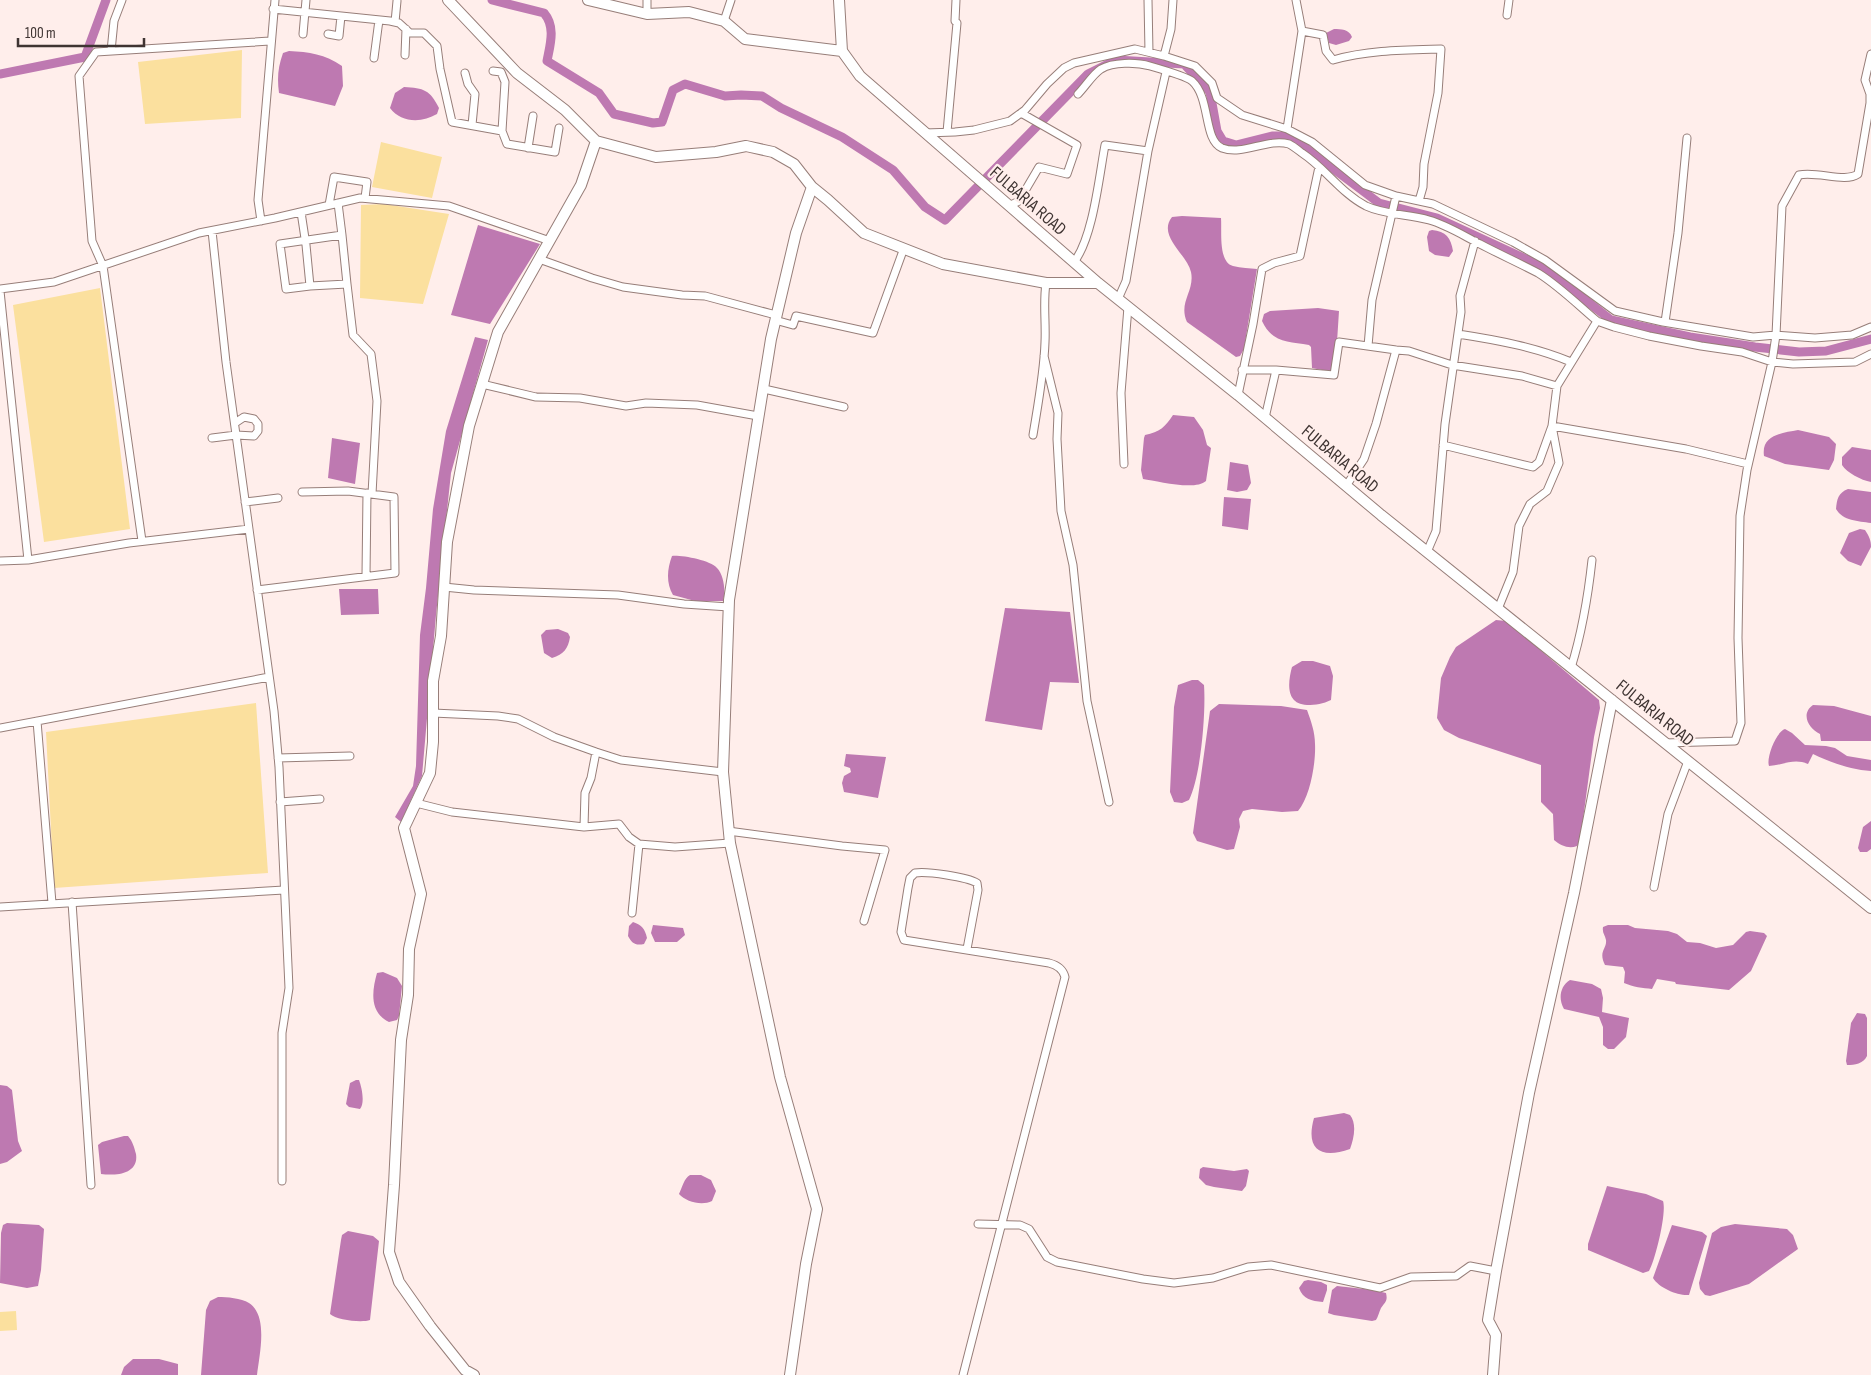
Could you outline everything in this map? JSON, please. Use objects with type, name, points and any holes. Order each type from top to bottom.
[{"type":"street","points":[[111,51],[114,22],[122,0]]},
{"type":"street","points":[[261,221],[258,200],[270,41],[275,0]]},
{"type":"street","points":[[303,34],[306,0]]},
{"type":"street","points":[[448,0],[517,73],[565,110],[596,141],[656,157],[716,152],[746,146],[772,152],[794,164],[812,187],[864,233],[944,264],[1046,283],[1098,283]]},
{"type":"street","points":[[588,0],[648,14],[690,12],[724,21],[745,39],[842,51],[839,0]]},
{"type":"street","points":[[646,0],[648,14]]},
{"type":"street","points":[[724,21],[731,0]]},
{"type":"street","points":[[947,132],[956,23],[956,0]]},
{"type":"street","points":[[1148,0],[1149,52]]},
{"type":"street","points":[[1164,56],[1170,29],[1173,0]]},
{"type":"street","points":[[1287,129],[1302,31],[1296,0]]},
{"type":"street","points":[[1507,15],[1509,0]]},
{"type":"street","points":[[395,22],[397,1]]},
{"type":"street","points":[[273,9],[395,22],[406,28],[410,33],[424,33],[437,46],[440,69],[452,122],[502,130]]},
{"type":"street","points":[[328,34],[339,36],[341,16]]},
{"type":"street","points":[[374,58],[379,20]]},
{"type":"street","points":[[405,55],[406,28]]},
{"type":"street","points":[[1302,31],[1323,35],[1326,51],[1332,60],[1360,53],[1388,50],[1441,49],[1438,93],[1424,164],[1423,187],[1419,201]]},
{"type":"street","points":[[142,541],[103,266],[92,241],[78,76],[96,52],[270,41]]},
{"type":"street","points":[[925,132],[974,130],[1010,121],[1021,113],[1057,73],[1064,68],[1135,49],[1195,66],[1212,83],[1217,98],[1242,115],[1287,129],[1312,142],[1365,185],[1396,196],[1433,204],[1467,219],[1545,260],[1615,311],[1665,322],[1753,336],[1776,335],[1816,338],[1852,336],[1871,327]]},
{"type":"street","name":"FULBARIA ROAD","points":[[842,51],[860,76],[1098,283],[1238,395],[1427,552],[1871,908]]},
{"type":"street","points":[[1665,743],[1735,741],[1741,723],[1738,638],[1740,516],[1748,464],[1772,362],[1776,335],[1782,206],[1799,175],[1821,174],[1848,178],[1858,174],[1870,103],[1870,94],[1865,80],[1871,54]]},
{"type":"street","points":[[1078,94],[1100,69],[1113,65],[1149,65],[1180,75],[1192,81],[1201,93],[1211,138],[1214,143],[1222,148],[1238,149],[1269,143],[1290,144],[1339,186],[1366,206],[1392,214],[1430,220],[1475,241],[1539,274],[1597,321],[1614,327],[1649,336],[1742,352],[1772,362],[1793,364],[1855,362],[1871,354]]},
{"type":"street","points":[[493,71],[501,72],[505,82],[502,130],[507,144],[556,152],[560,128]]},
{"type":"street","points":[[1118,299],[1126,281],[1148,151],[1166,72]]},
{"type":"street","points":[[464,73],[468,84],[476,94],[472,126]]},
{"type":"street","points":[[1010,206],[1019,201],[1039,167],[1067,174],[1077,145],[1021,113]]},
{"type":"street","points":[[528,148],[533,116]]},
{"type":"street","points":[[1665,322],[1678,233],[1687,138]]},
{"type":"street","points":[[474,1375],[465,1370],[430,1326],[399,1282],[389,1252],[401,1040],[408,994],[409,949],[421,894],[404,828],[430,773],[433,742],[433,681],[441,636],[447,542],[469,426],[498,332],[581,185],[596,141]]},
{"type":"street","points":[[1074,262],[1080,254],[1091,219],[1105,146],[1148,151]]},
{"type":"street","points":[[1238,395],[1262,269],[1274,263],[1300,256],[1319,167]]},
{"type":"street","points":[[329,205],[334,177],[367,182],[365,198]]},
{"type":"street","points":[[790,1375],[806,1264],[817,1209],[780,1077],[730,843],[723,772],[729,607],[758,416],[776,318],[796,233],[812,187]]},
{"type":"street","points":[[1368,346],[1372,300],[1396,196]]},
{"type":"street","points":[[28,560],[3,355],[0,290],[54,282],[199,233],[360,198],[449,206],[550,241]]},
{"type":"street","points":[[338,203],[353,335],[370,354],[377,401],[369,493],[366,576]]},
{"type":"street","points":[[301,212],[310,286]]},
{"type":"street","points":[[212,231],[236,435],[269,677],[278,758],[289,988],[282,1033],[282,1181]]},
{"type":"street","points":[[342,235],[280,244],[286,290],[310,286],[347,284]]},
{"type":"street","points":[[1427,552],[1436,532],[1452,365],[1455,357],[1461,312],[1460,296],[1475,241]]},
{"type":"street","points":[[539,259],[592,278],[623,286],[682,296],[705,296],[793,325],[796,316],[873,333],[904,248]]},
{"type":"street","points":[[1033,435],[1046,341],[1044,302],[1046,283]]},
{"type":"street","points":[[1124,464],[1121,393],[1128,307]]},
{"type":"street","points":[[1443,445],[1533,468],[1539,462],[1552,426],[1557,386],[1597,321]]},
{"type":"street","points":[[1458,334],[1502,341],[1547,352],[1571,362]]},
{"type":"street","points":[[1242,370],[1276,370],[1334,375],[1340,342],[1409,351],[1452,365],[1522,376],[1557,386]]},
{"type":"street","points":[[1346,486],[1364,459],[1376,424],[1396,350]]},
{"type":"street","points":[[1044,356],[1058,413],[1057,439],[1061,511],[1073,565],[1087,701],[1109,802]]},
{"type":"street","points":[[1265,418],[1276,370]]},
{"type":"street","points":[[482,384],[536,397],[580,398],[626,406],[646,403],[697,405],[758,416]]},
{"type":"street","points":[[764,389],[844,407]]},
{"type":"street","points":[[212,438],[236,435],[254,436],[258,431],[258,424],[254,419],[244,417],[235,423]]},
{"type":"street","points":[[1552,426],[1686,449],[1748,464]]},
{"type":"street","points":[[1498,609],[1513,572],[1520,526],[1530,504],[1547,491],[1559,463],[1552,426]]},
{"type":"street","points":[[257,590],[395,572],[394,497],[348,491],[302,492]]},
{"type":"street","points":[[245,502],[278,498]]},
{"type":"street","points":[[0,561],[28,560],[142,541],[249,529]]},
{"type":"street","points":[[1571,668],[1581,632],[1592,560]]},
{"type":"street","points":[[444,586],[474,590],[618,595],[684,604],[729,607]]},
{"type":"street","points":[[0,728],[269,677]]},
{"type":"street","points":[[1493,1375],[1496,1335],[1488,1320],[1496,1271],[1529,1093],[1574,893],[1612,700]]},
{"type":"street","points":[[433,713],[498,716],[518,719],[554,737],[621,760],[723,772]]},
{"type":"street","points":[[37,721],[52,904]]},
{"type":"street","points":[[584,826],[585,793],[592,778],[596,752]]},
{"type":"street","points":[[278,758],[350,756]]},
{"type":"street","points":[[1654,887],[1668,814],[1688,761]]},
{"type":"street","points":[[280,802],[320,799]]},
{"type":"street","points":[[416,803],[452,812],[584,826],[619,824],[629,837],[638,844],[675,847],[730,843]]},
{"type":"street","points":[[728,831],[884,850],[864,921]]},
{"type":"street","points":[[632,914],[638,844]]},
{"type":"street","points":[[963,1375],[1065,977],[1064,972],[1057,965],[1050,963],[904,940],[901,932],[910,878],[915,873],[923,872],[966,879],[977,883],[978,890],[967,949]]},
{"type":"street","points":[[0,907],[284,890]]},
{"type":"street","points":[[72,902],[91,1185]]},
{"type":"street","points":[[978,1224],[1002,1223],[1020,1225],[1029,1229],[1047,1257],[1057,1262],[1174,1284],[1214,1278],[1248,1267],[1271,1265],[1380,1288],[1411,1277],[1456,1276],[1470,1266],[1496,1271]]},
{"type":"shaded area","points":[[1334,29],[1347,31],[1352,37],[1349,41],[1336,45],[1329,43],[1326,33]]},
{"type":"shaded area","points":[[242,50],[241,118],[145,124],[138,62]]},
{"type":"shaded area","points":[[289,51],[317,54],[342,66],[343,86],[335,106],[279,93],[278,77],[280,63],[283,53]]},
{"type":"shaded area","points":[[404,87],[426,91],[433,97],[439,108],[437,114],[425,119],[412,120],[400,117],[395,113],[390,108],[395,93]]},
{"type":"shaded area","points":[[381,142],[442,157],[432,198],[372,187]]},
{"type":"shaded area","points":[[384,204],[449,214],[423,304],[360,298],[361,205]]},
{"type":"shaded area","points":[[1172,217],[1221,218],[1221,238],[1225,259],[1236,267],[1257,269],[1244,349],[1240,356],[1236,357],[1187,322],[1184,308],[1191,285],[1191,272],[1170,238],[1168,231],[1168,224]]},
{"type":"shaded area","points":[[478,225],[540,244],[490,324],[451,315]]},
{"type":"shaded area","points":[[1429,231],[1441,232],[1451,242],[1453,251],[1449,257],[1435,255],[1429,251],[1427,237]]},
{"type":"shaded area","points":[[100,288],[130,529],[44,542],[13,305]]},
{"type":"shaded area","points":[[1318,308],[1339,311],[1337,342],[1332,372],[1312,368],[1311,347],[1309,345],[1281,340],[1266,328],[1262,321],[1264,314],[1270,311]]},
{"type":"shaded area","points":[[475,337],[488,340],[451,473],[422,776],[401,822],[395,817],[413,786],[416,766],[420,635],[433,509],[446,431]]},
{"type":"shaded area","points":[[1173,415],[1194,417],[1203,430],[1207,445],[1211,448],[1206,481],[1201,484],[1185,485],[1143,479],[1141,470],[1145,435],[1162,428]]},
{"type":"shaded area","points":[[1798,430],[1829,437],[1836,444],[1834,460],[1829,470],[1785,464],[1764,456],[1764,449],[1769,439],[1779,434]]},
{"type":"shaded area","points":[[332,438],[360,443],[355,484],[328,478]]},
{"type":"shaded area","points":[[1852,447],[1871,450],[1871,482],[1855,476],[1842,465],[1842,457]]},
{"type":"shaded area","points":[[1230,462],[1248,465],[1251,483],[1247,490],[1237,492],[1227,490]]},
{"type":"shaded area","points":[[1848,489],[1871,492],[1871,523],[1847,518],[1836,509],[1842,492]]},
{"type":"shaded area","points":[[1224,497],[1251,499],[1248,530],[1222,526]]},
{"type":"shaded area","points":[[1860,529],[1865,530],[1871,547],[1861,566],[1848,561],[1840,553],[1849,533]]},
{"type":"shaded area","points":[[672,556],[702,560],[717,568],[724,584],[723,601],[695,601],[673,595],[669,586],[668,576]]},
{"type":"shaded area","points":[[339,589],[378,589],[379,614],[341,615]]},
{"type":"shaded area","points":[[1005,608],[1070,612],[1079,683],[1050,682],[1042,730],[985,721]]},
{"type":"shaded area","points":[[1496,620],[1506,621],[1599,700],[1600,708],[1594,737],[1580,842],[1577,846],[1565,846],[1554,840],[1553,814],[1541,802],[1541,765],[1459,738],[1444,730],[1437,718],[1441,678],[1456,647]]},
{"type":"shaded area","points":[[558,629],[568,633],[570,637],[567,648],[560,655],[552,658],[544,653],[541,635],[546,630]]},
{"type":"shaded area","points":[[1302,661],[1313,661],[1330,666],[1333,676],[1331,700],[1307,705],[1295,701],[1289,685],[1292,667]]},
{"type":"shaded area","points":[[1198,680],[1204,685],[1203,727],[1197,776],[1189,800],[1182,803],[1174,802],[1170,792],[1174,707],[1178,685]]},
{"type":"shaded area","points":[[256,703],[268,873],[54,888],[46,732]]},
{"type":"shaded area","points":[[1219,704],[1281,706],[1307,710],[1315,740],[1314,761],[1309,789],[1298,811],[1282,812],[1252,809],[1243,811],[1239,819],[1240,827],[1234,849],[1227,850],[1197,841],[1193,833],[1210,711]]},
{"type":"shaded area","points":[[1813,705],[1834,706],[1871,716],[1871,741],[1821,741],[1820,734],[1812,729],[1807,717],[1809,709]]},
{"type":"shaded area","points":[[1785,729],[1805,745],[1835,748],[1847,756],[1871,760],[1871,771],[1841,765],[1813,754],[1808,764],[1793,762],[1769,766],[1768,762],[1772,746],[1778,735]]},
{"type":"shaded area","points":[[846,754],[886,757],[878,798],[844,792],[842,783],[844,776],[851,772],[850,768],[844,766]]},
{"type":"shaded area","points":[[1871,821],[1871,849],[1867,852],[1860,852],[1858,848],[1863,827]]},
{"type":"shaded area","points":[[633,922],[644,930],[647,938],[644,944],[638,945],[634,943],[628,936],[629,926]]},
{"type":"shaded area","points":[[653,925],[683,928],[685,935],[677,942],[655,942],[651,933]]},
{"type":"shaded area","points":[[1608,925],[1628,925],[1635,928],[1668,931],[1677,934],[1687,942],[1700,943],[1716,948],[1733,945],[1746,932],[1750,931],[1764,933],[1767,936],[1751,971],[1729,990],[1676,984],[1675,982],[1657,979],[1652,989],[1624,983],[1625,972],[1623,967],[1605,965],[1602,956],[1606,943],[1603,927]]},
{"type":"shaded area","points":[[383,972],[397,978],[402,986],[399,1016],[397,1020],[389,1022],[378,1013],[373,994],[377,973]]},
{"type":"shaded area","points":[[1570,980],[1592,984],[1601,989],[1603,998],[1602,1012],[1629,1018],[1626,1037],[1614,1049],[1608,1049],[1603,1045],[1603,1027],[1599,1017],[1564,1009],[1561,993],[1564,986]]},
{"type":"shaded area","points":[[1857,1013],[1865,1014],[1867,1018],[1867,1056],[1859,1064],[1847,1065],[1851,1023]]},
{"type":"shaded area","points":[[359,1080],[362,1091],[363,1099],[360,1109],[349,1107],[346,1104],[350,1083]]},
{"type":"shaded area","points":[[0,1085],[7,1086],[12,1090],[18,1141],[22,1151],[7,1162],[0,1164]]},
{"type":"shaded area","points":[[1344,1113],[1350,1115],[1354,1123],[1354,1136],[1350,1149],[1331,1153],[1318,1149],[1314,1145],[1312,1138],[1314,1118]]},
{"type":"shaded area","points":[[128,1136],[134,1147],[136,1161],[134,1166],[130,1170],[119,1174],[101,1174],[98,1145],[102,1142]]},
{"type":"shaded area","points":[[1203,1167],[1234,1171],[1247,1169],[1249,1171],[1246,1186],[1242,1191],[1206,1185],[1199,1178],[1200,1169]]},
{"type":"shaded area","points":[[690,1175],[701,1175],[711,1180],[716,1191],[712,1201],[704,1203],[694,1202],[679,1194]]},
{"type":"shaded area","points":[[1607,1186],[1646,1194],[1663,1201],[1660,1237],[1649,1271],[1643,1273],[1588,1250],[1588,1244]]},
{"type":"shaded area","points":[[7,1223],[39,1225],[44,1229],[38,1286],[27,1288],[0,1283],[1,1233],[3,1225]]},
{"type":"shaded area","points":[[1735,1224],[1787,1229],[1793,1235],[1798,1249],[1749,1284],[1710,1296],[1705,1295],[1700,1289],[1699,1283],[1712,1233],[1721,1227]]},
{"type":"shaded area","points":[[1672,1225],[1702,1232],[1707,1236],[1689,1295],[1669,1291],[1653,1278]]},
{"type":"shaded area","points":[[348,1231],[373,1236],[379,1241],[370,1320],[366,1321],[343,1319],[330,1314],[342,1235]]},
{"type":"shaded area","points":[[1308,1280],[1327,1285],[1323,1302],[1308,1299],[1303,1295],[1299,1288],[1304,1281]]},
{"type":"shaded area","points":[[1337,1286],[1386,1293],[1385,1303],[1376,1320],[1372,1321],[1328,1313],[1332,1290]]},
{"type":"shaded area","points":[[218,1297],[242,1300],[249,1303],[259,1317],[261,1347],[257,1375],[201,1375],[206,1310],[210,1301]]},
{"type":"shaded area","points":[[16,1311],[17,1330],[0,1331],[0,1312]]},
{"type":"shaded area","points":[[133,1359],[159,1359],[178,1364],[178,1375],[121,1375],[124,1367]]},
{"type":"waterway","points":[[0,74],[85,57],[106,0]]},
{"type":"waterway","points":[[492,0],[544,13],[548,18],[551,30],[551,42],[547,61],[599,93],[614,114],[653,123],[662,122],[673,90],[685,84],[725,96],[762,96],[781,108],[842,137],[893,170],[925,207],[945,220],[1088,74],[1116,60],[1184,64],[1210,92],[1217,131],[1223,141],[1236,145],[1272,136],[1286,136],[1295,140],[1379,203],[1437,218],[1543,267],[1611,320],[1690,337],[1799,352],[1826,351],[1871,339]]}]
